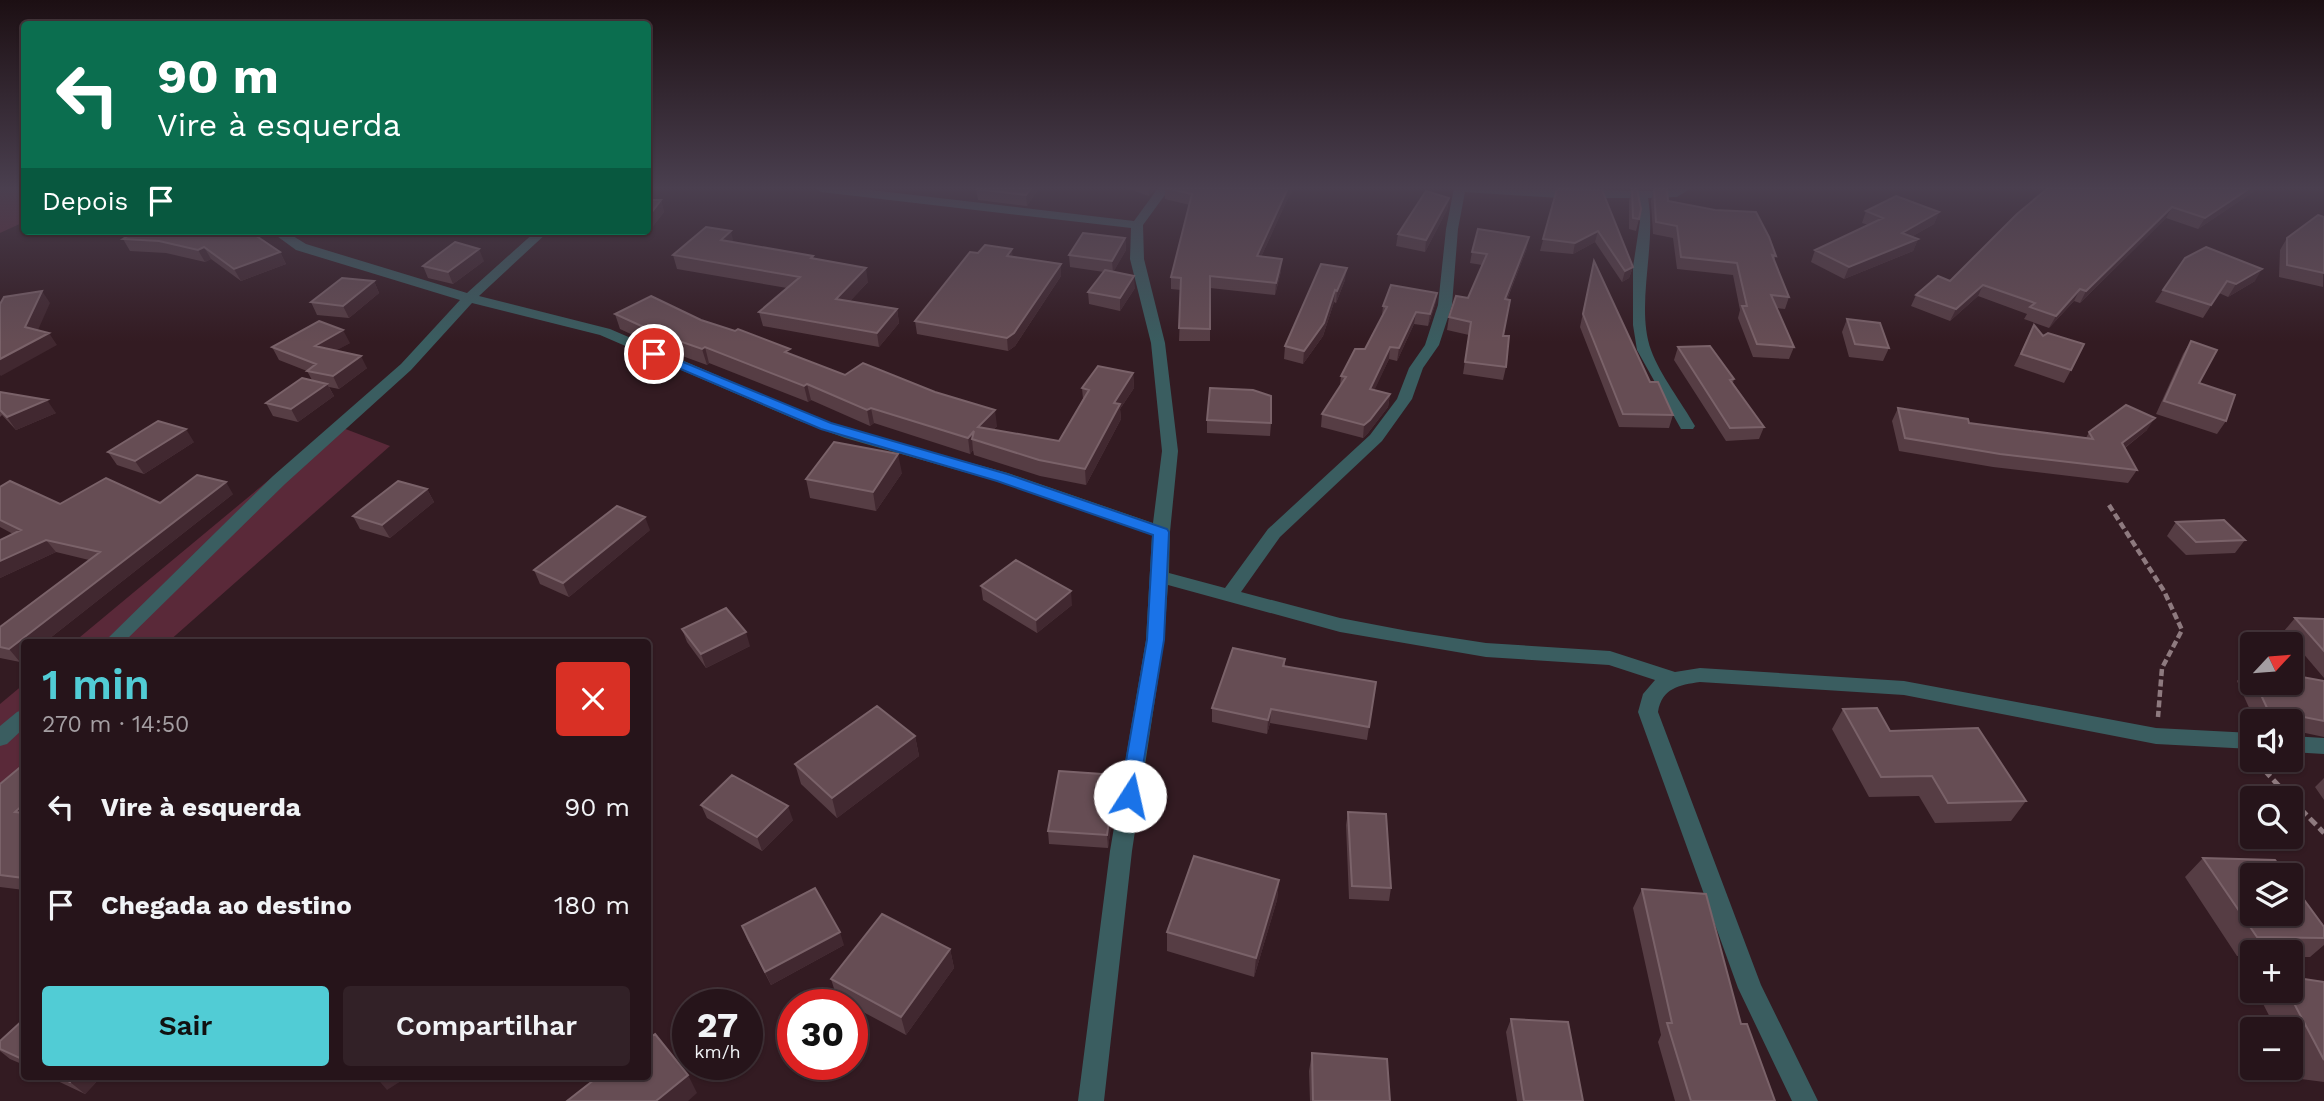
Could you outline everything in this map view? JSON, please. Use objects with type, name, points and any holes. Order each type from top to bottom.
[{"type":"street","points":[[289,239],[301,247],[469,298],[606,332],[802,417],[851,435],[1002,477],[1161,532]]},
{"type":"street","points":[[116,639],[279,480],[407,367],[469,298],[534,239]]},
{"type":"street","points":[[1091,1101],[1121,851],[1155,640],[1161,532],[1170,451],[1158,343],[1137,259],[1137,239]]},
{"type":"street","points":[[1230,595],[1274,533],[1376,439],[1404,399],[1416,368],[1432,345],[1445,304],[1451,239]]},
{"type":"street","points":[[1644,239],[1640,267],[1640,325],[1644,350],[1687,426]]},
{"type":"street","points":[[1160,577],[1340,625],[1486,650],[1610,659],[1671,678],[1700,675],[1903,688],[2156,736],[2240,740]]},
{"type":"street","points":[[1671,678],[1654,691],[1648,712],[1750,988],[1805,1101]]},
{"type":"street","points":[[0,738],[21,720]]},
{"type":"street","points":[[2303,745],[2324,746]]},
{"type":"path","points":[[2109,505],[2164,591],[2182,630],[2162,668],[2156,736]]},
{"type":"path","points":[[2265,772],[2279,786]]},
{"type":"path","points":[[2303,811],[2324,832]]},
{"type":"shaded area","points":[[335,425],[390,446],[171,639],[78,639]]},
{"type":"shaded area","points":[[21,686],[21,775],[0,794],[0,704]]},
{"type":"building","points":[[130,239],[261,239],[280,252],[234,269],[204,247],[198,250],[159,241]]},
{"type":"building","points":[[691,239],[722,239],[866,268],[836,299],[897,309],[877,333],[759,312],[800,277],[673,255]]},
{"type":"building","points":[[1079,239],[1124,239],[1112,261],[1069,255]]},
{"type":"building","points":[[1181,239],[1265,239],[1257,256],[1282,259],[1276,283],[1210,276],[1210,329],[1179,328],[1181,278],[1171,277]]},
{"type":"building","points":[[1475,239],[1528,239],[1505,299],[1510,300],[1503,336],[1509,336],[1506,367],[1465,362],[1471,322],[1449,317],[1456,296],[1468,298],[1487,254],[1472,252]]},
{"type":"building","points":[[1546,239],[1582,239],[1575,243]]},
{"type":"building","points":[[1604,239],[1622,239],[1633,267],[1625,271]]},
{"type":"building","points":[[1679,239],[1770,239],[1776,256],[1772,255],[1789,297],[1771,295],[1794,347],[1757,344],[1742,306],[1747,306],[1737,263],[1681,257]]},
{"type":"building","points":[[1838,239],[1917,239],[1849,267],[1815,250]]},
{"type":"building","points":[[1992,239],[2139,239],[2086,291],[2080,289],[2056,316],[2030,307],[2035,303],[1983,285],[1956,309],[1916,295],[1938,276],[1950,281]]},
{"type":"building","points":[[2287,239],[2324,239],[2324,273],[2287,265]]},
{"type":"building","points":[[455,242],[479,249],[448,272],[423,266]]},
{"type":"building","points":[[985,245],[1012,249],[1007,256],[1061,264],[1014,333],[1007,338],[915,321],[970,252],[978,253]]},
{"type":"building","points":[[2206,247],[2262,269],[2236,284],[2227,281],[2211,305],[2163,290],[2185,258]]},
{"type":"building","points":[[1594,261],[1650,382],[1658,382],[1673,415],[1623,414],[1583,314]]},
{"type":"building","points":[[1321,264],[1347,268],[1337,291],[1335,290],[1324,323],[1304,351],[1285,346]]},
{"type":"building","points":[[1105,270],[1134,276],[1120,298],[1088,292]]},
{"type":"building","points":[[342,278],[374,281],[343,306],[311,302]]},
{"type":"building","points":[[1391,285],[1437,293],[1430,314],[1416,312],[1399,348],[1390,347],[1370,389],[1390,394],[1364,425],[1322,414],[1346,377],[1341,376],[1355,349],[1365,349],[1387,307],[1383,306]]},
{"type":"building","points":[[42,291],[25,327],[49,333],[0,359],[0,304],[4,297]]},
{"type":"building","points":[[651,296],[701,320],[735,331],[738,329],[790,349],[785,352],[845,375],[863,363],[935,392],[995,410],[978,427],[1059,441],[1089,390],[1082,388],[1098,366],[1133,373],[1114,403],[1120,404],[1085,469],[1039,460],[972,439],[974,431],[968,438],[871,408],[867,410],[807,384],[804,386],[705,347],[702,349],[659,334],[615,314]]},
{"type":"building","points":[[1847,319],[1880,323],[1889,348],[1855,344]]},
{"type":"building","points":[[319,321],[343,330],[315,346],[361,356],[333,376],[307,371],[316,364],[272,347]]},
{"type":"building","points":[[2034,325],[2043,336],[2048,333],[2084,344],[2071,370],[2021,354]]},
{"type":"building","points":[[2191,341],[2217,350],[2199,383],[2235,395],[2226,421],[2164,401]]},
{"type":"building","points":[[1710,346],[1734,379],[1730,380],[1764,427],[1730,428],[1678,347]]},
{"type":"building","points":[[302,378],[327,384],[291,409],[266,403]]},
{"type":"building","points":[[1210,388],[1253,390],[1271,396],[1271,423],[1207,420]]},
{"type":"building","points":[[0,392],[47,400],[7,417],[0,410]]},
{"type":"building","points":[[2126,405],[2155,418],[2122,443],[2137,470],[2000,454],[1905,438],[1898,408],[1968,419],[1969,423],[2093,439],[2089,432]]},
{"type":"building","points":[[158,421],[186,429],[135,461],[108,452]]},
{"type":"building","points":[[834,442],[898,454],[873,492],[806,479]]},
{"type":"building","points":[[197,475],[226,482],[9,649],[0,647],[0,627],[100,552],[46,540],[0,561],[0,540],[21,530],[0,520],[0,487],[10,481],[60,504],[106,478],[160,503]]},
{"type":"building","points":[[398,481],[427,489],[382,525],[353,516]]},
{"type":"building","points":[[617,506],[645,517],[563,583],[534,570]]},
{"type":"building","points":[[2224,520],[2245,540],[2196,542],[2176,522]]},
{"type":"building","points":[[1016,560],[1071,591],[1036,620],[981,586]]},
{"type":"building","points":[[726,608],[746,632],[701,654],[682,629]]},
{"type":"building","points":[[2295,618],[2324,619],[2324,651]]},
{"type":"building","points":[[1233,648],[1285,659],[1283,666],[1376,682],[1369,727],[1271,709],[1268,720],[1212,708]]},
{"type":"building","points":[[2303,677],[2324,681],[2324,721],[2303,717],[2303,709],[2268,709],[2261,695],[2303,695]]},
{"type":"building","points":[[877,706],[915,736],[832,798],[795,764]]},
{"type":"building","points":[[1877,708],[1890,731],[1978,728],[2026,801],[1948,803],[1932,776],[1881,777],[1843,709]]},
{"type":"building","points":[[21,766],[21,807],[15,812],[21,813],[21,878],[0,875],[0,784]]},
{"type":"building","points":[[1059,771],[1116,775],[1107,835],[1048,831]]},
{"type":"building","points":[[732,775],[788,806],[757,837],[701,805]]},
{"type":"building","points":[[1348,812],[1386,814],[1391,888],[1352,886]]},
{"type":"building","points":[[1194,856],[1279,880],[1256,958],[1167,932]]},
{"type":"building","points":[[2203,858],[2275,860],[2277,863],[2240,863],[2240,912]]},
{"type":"building","points":[[815,888],[840,932],[765,972],[742,926]]},
{"type":"building","points":[[1642,889],[1706,894],[1741,1024],[1747,1024],[1775,1101],[1691,1101],[1667,1023],[1672,1023]]},
{"type":"building","points":[[2303,898],[2324,927],[2324,938],[2257,937],[2249,926],[2303,926]]},
{"type":"building","points":[[882,914],[950,949],[901,1017],[868,999],[868,989],[849,989],[831,979]]},
{"type":"building","points":[[2303,979],[2324,982],[2324,1060],[2303,1017],[2294,1003],[2303,1003]]},
{"type":"building","points":[[1511,1019],[1568,1022],[1583,1101],[1524,1101]]},
{"type":"building","points":[[21,1022],[21,1059],[0,1049],[0,1041]]},
{"type":"building","points":[[655,1034],[672,1055],[672,1080],[682,1080],[656,1101],[567,1101],[594,1080],[651,1080],[651,1037]]},
{"type":"building","points":[[1312,1053],[1387,1059],[1390,1101],[1313,1101]]},
{"type":"route","points":[[654,354],[851,435],[1002,477],[1161,532],[1155,640],[1130,796]]}]
